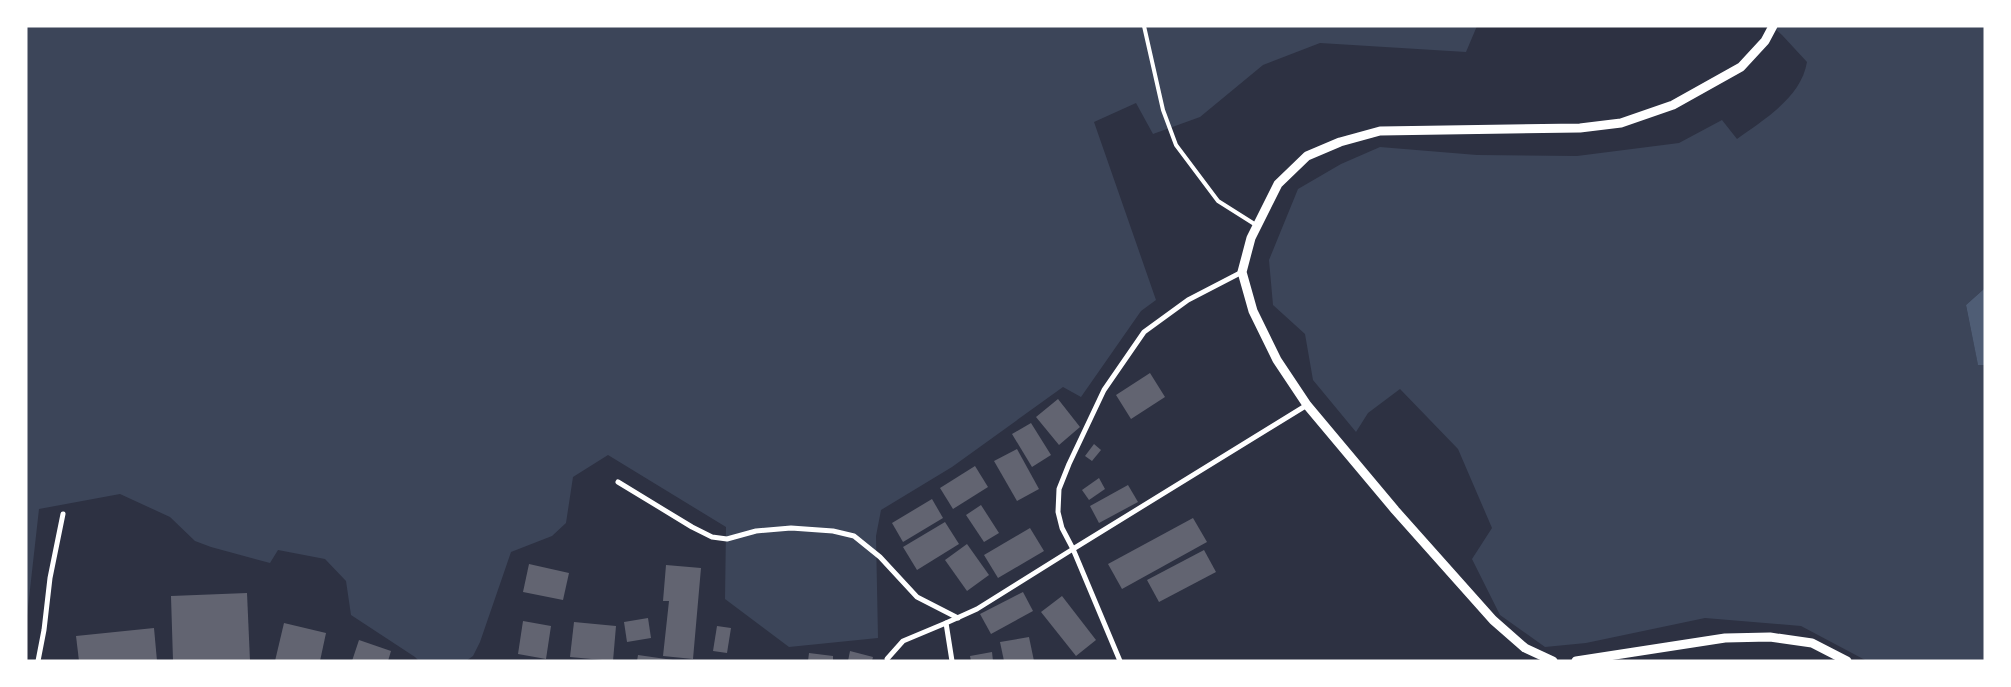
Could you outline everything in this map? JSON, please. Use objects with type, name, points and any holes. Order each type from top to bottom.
[{"type":"street","points":[[1553,661],[1525,648],[1493,620],[1307,405],[1277,360],[1252,311],[1242,272],[1251,238],[1278,184],[1307,156],[1340,142],[1380,131],[1580,128],[1621,123],[1672,105],[1741,67],[1765,41],[1773,26]]},
{"type":"street","points":[[1120,661],[1073,549],[1062,528],[1058,512],[1060,489],[1069,464],[1104,390],[1144,332],[1188,300],[1242,272]]},
{"type":"street","points":[[888,659],[903,641],[977,609],[1307,405]]},
{"type":"street","points":[[618,482],[712,537],[727,539],[756,531],[791,528],[833,530],[854,536],[880,558],[917,597],[958,618]]},
{"type":"street","points":[[38,661],[44,630],[50,578],[64,514]]},
{"type":"street","points":[[946,622],[952,661]]},
{"type":"street","points":[[1576,661],[1725,638],[1770,637],[1812,643],[1847,661]]},
{"type":"lane","points":[[1144,26],[1163,110],[1176,145],[1218,201],[1256,225]]},
{"type":"shaded area","points":[[26,26],[1477,26],[1466,52],[1320,43],[1263,65],[1200,117],[1153,134],[1136,103],[1094,122],[1156,300],[1141,311],[1081,397],[1063,387],[952,467],[881,510],[876,536],[878,638],[789,647],[725,599],[726,527],[608,455],[573,477],[566,523],[552,536],[511,552],[480,642],[473,656],[466,661],[419,661],[351,615],[346,581],[325,559],[278,550],[270,563],[211,547],[195,541],[170,517],[120,494],[39,509],[26,625]]},
{"type":"shaded area","points":[[1772,26],[1985,26],[1985,288],[1966,305],[1978,364],[1985,365],[1985,661],[1867,661],[1801,626],[1705,618],[1586,643],[1545,647],[1500,615],[1472,559],[1492,528],[1458,449],[1400,389],[1368,413],[1356,432],[1313,380],[1305,334],[1273,305],[1269,260],[1298,189],[1341,164],[1380,147],[1477,155],[1577,156],[1679,143],[1722,120],[1737,139],[1780,106],[1789,97],[1803,75],[1807,62]]},
{"type":"shaded area","points":[[1985,288],[1985,365],[1978,365],[1966,305]]},
{"type":"building","points":[[1150,373],[1165,397],[1131,419],[1116,395]]},
{"type":"building","points":[[1058,399],[1080,427],[1059,445],[1036,417]]},
{"type":"building","points":[[1031,423],[1051,455],[1032,467],[1012,434]]},
{"type":"building","points":[[1094,444],[1101,450],[1092,461],[1085,456]]},
{"type":"building","points":[[1017,449],[1039,489],[1017,501],[994,461]]},
{"type":"building","points":[[975,466],[988,487],[953,509],[940,488]]},
{"type":"building","points":[[1099,478],[1105,489],[1089,500],[1082,490]]},
{"type":"building","points":[[1128,485],[1138,502],[1099,523],[1090,506]]},
{"type":"building","points":[[932,499],[943,518],[903,542],[892,523]]},
{"type":"building","points":[[981,505],[999,533],[984,542],[966,515]]},
{"type":"building","points":[[1193,518],[1207,542],[1122,589],[1108,564]]},
{"type":"building","points":[[945,522],[959,544],[917,570],[903,547]]},
{"type":"building","points":[[1030,528],[1044,551],[998,578],[984,555]]},
{"type":"building","points":[[967,544],[989,575],[967,591],[945,560]]},
{"type":"building","points":[[1204,550],[1216,572],[1159,602],[1147,580]]},
{"type":"building","points":[[529,564],[569,573],[563,600],[523,592]]},
{"type":"building","points":[[666,565],[701,568],[693,659],[663,656],[669,601],[663,601]]},
{"type":"building","points":[[1023,592],[1033,611],[991,634],[980,614]]},
{"type":"building","points":[[247,593],[250,661],[173,661],[171,596]]},
{"type":"building","points":[[1062,596],[1096,640],[1076,656],[1041,612]]},
{"type":"building","points":[[648,618],[651,638],[627,642],[624,622]]},
{"type":"building","points":[[523,621],[551,626],[546,659],[518,654]]},
{"type":"building","points":[[574,622],[616,626],[613,661],[570,657]]},
{"type":"building","points":[[284,623],[326,633],[320,661],[275,661]]},
{"type":"building","points":[[717,626],[731,628],[727,653],[713,651]]},
{"type":"building","points":[[154,628],[157,661],[79,661],[76,636]]},
{"type":"building","points":[[1029,637],[1034,661],[1004,661],[1000,642]]},
{"type":"building","points":[[359,640],[391,651],[388,661],[352,661]]},
{"type":"building","points":[[850,651],[873,657],[872,661],[848,661]]},
{"type":"building","points":[[992,652],[993,661],[971,661],[970,656]]},
{"type":"building","points":[[809,653],[833,656],[833,661],[808,661]]},
{"type":"building","points":[[638,655],[673,660],[673,661],[637,661]]}]
